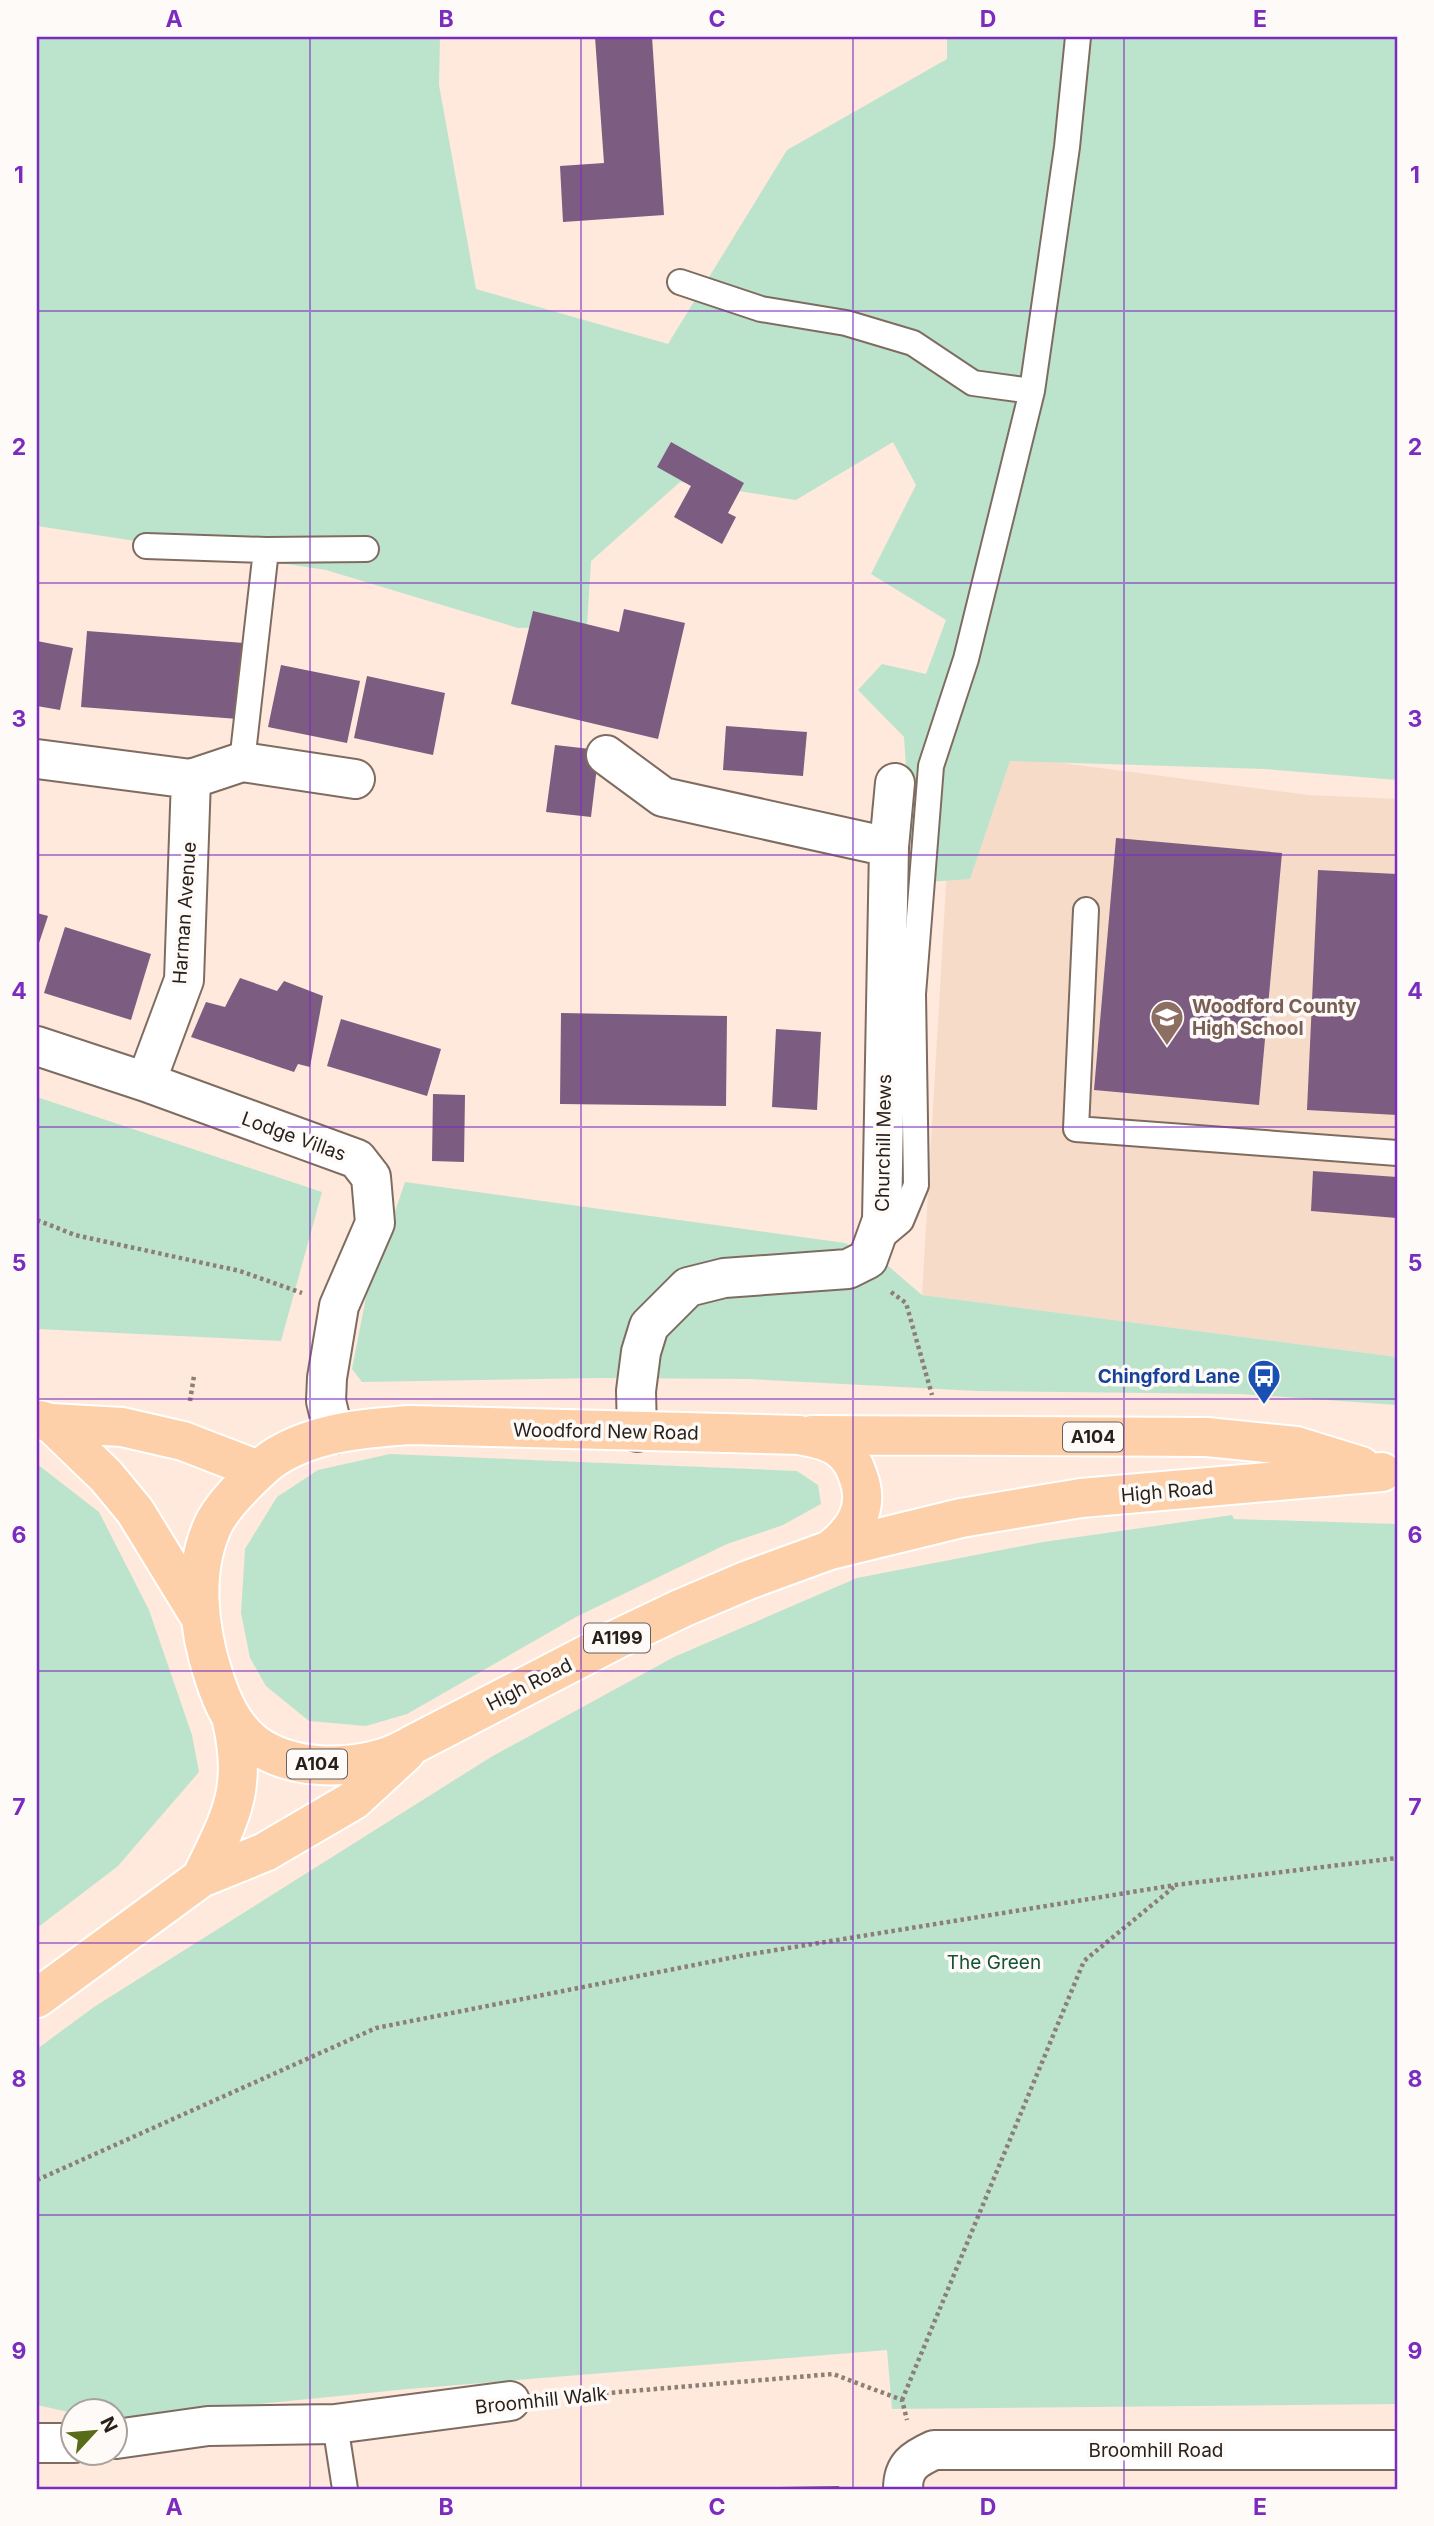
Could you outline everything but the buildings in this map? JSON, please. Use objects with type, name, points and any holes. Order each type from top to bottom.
[{"type":"main road","name":"Woodford New Road","points":[[44,1421],[122,1427],[183,1441],[258,1470]]},
{"type":"main road","name":"Woodford New Road","points":[[44,1421],[106,1476],[135,1511],[200,1618]]},
{"type":"main road","name":"Woodford New Road","points":[[412,1745],[383,1758],[351,1764],[308,1765],[282,1758],[255,1744],[232,1721],[205,1651],[200,1618],[200,1582],[203,1560],[215,1521],[231,1498],[258,1470],[276,1456],[299,1445],[334,1434],[410,1425],[800,1435],[821,1439],[840,1449],[854,1465],[862,1485],[863,1507],[856,1524],[845,1539],[830,1550]]},
{"type":"main road","name":"High Road","points":[[800,1435],[1207,1437],[1296,1446],[1390,1474]]},
{"type":"main road","name":"High Road","points":[[412,1745],[517,1689],[671,1613],[748,1580],[830,1550],[961,1518],[1081,1498],[1390,1474]]},
{"type":"main road","name":"A1199","points":[[201,1878],[231,1815],[239,1776],[238,1748],[232,1721]]},
{"type":"main road","name":"A1199","points":[[37,1998],[201,1878],[265,1852],[354,1800],[412,1745]]},
{"type":"street","points":[[606,755],[663,797],[889,847]]},
{"type":"street","points":[[37,760],[191,779],[242,762],[355,779]]},
{"type":"street","name":"Harman Avenue","points":[[146,1082],[184,980],[191,779]]},
{"type":"street","name":"Churchill Mews","points":[[866,1254],[882,1220],[889,847],[895,783]]},
{"type":"street","name":"Lodge Villas","points":[[37,1046],[146,1082],[357,1159],[371,1177],[375,1223],[339,1306],[327,1378],[326,1401],[334,1434]]},
{"type":"street","points":[[638,1432],[636,1391],[641,1353],[649,1326],[688,1287],[724,1278],[848,1269],[866,1254]]},
{"type":"street","name":"Broomhill Walk","points":[[130,2437],[208,2426],[335,2424],[510,2401]]},
{"type":"street","points":[[37,2443],[60,2443]]},
{"type":"street","name":"Broomhill Road","points":[[910,2474],[934,2450],[1397,2450]]},
{"type":"lane","points":[[866,1254],[901,1221],[916,1185],[914,994],[931,766],[966,659],[1032,391],[1067,147],[1078,37]]},
{"type":"lane","points":[[680,282],[761,309],[846,323],[914,343],[973,383],[1032,391]]},
{"type":"lane","points":[[146,546],[266,550],[366,549]]},
{"type":"lane","points":[[242,762],[266,550]]},
{"type":"lane","points":[[1086,910],[1076,1129],[1397,1153]]},
{"type":"lane","points":[[335,2424],[345,2489]]},
{"type":"path","points":[[37,1220],[75,1235],[240,1271],[339,1306]]},
{"type":"path","points":[[866,1254],[871,1276],[906,1303],[934,1402]]},
{"type":"path","points":[[188,1412],[194,1376]]},
{"type":"path","points":[[37,2180],[376,2028],[745,1955],[1175,1885],[1397,1858]]},
{"type":"path","points":[[910,2474],[902,2400],[1084,1961],[1175,1885]]},
{"type":"path","name":"Broomhill Walk","points":[[510,2401],[833,2374],[902,2400]]},
{"type":"shaded area","name":"Woodford County High School","points":[[954,749],[1309,795],[1397,799],[1397,1357],[922,1295]]},
{"type":"green space","points":[[37,37],[440,37],[439,85],[476,289],[668,344],[787,150],[947,59],[947,37],[1397,37],[1397,780],[1265,769],[1010,761],[970,879],[914,883],[904,737],[858,690],[882,664],[926,674],[946,620],[871,574],[916,485],[893,442],[796,500],[680,482],[591,561],[587,626],[518,628],[326,570],[37,526]]},
{"type":"green space","points":[[37,1097],[322,1192],[281,1341],[37,1329]]},
{"type":"green space","points":[[405,1182],[845,1243],[887,1265],[922,1295],[1397,1357],[1397,1405],[1241,1394],[977,1391],[748,1379],[600,1378],[362,1382],[352,1369],[366,1297]]},
{"type":"green space","points":[[390,1454],[797,1471],[818,1485],[821,1504],[783,1525],[727,1544],[576,1617],[407,1714],[366,1726],[309,1721],[266,1686],[250,1658],[241,1613],[245,1549],[277,1497],[318,1470]]},
{"type":"green space","points":[[37,1464],[99,1512],[149,1610],[192,1735],[199,1772],[118,1866],[37,1928]]},
{"type":"green space","name":"The Green","points":[[1232,1515],[1234,1519],[1397,1524],[1397,2404],[892,2409],[887,2350],[408,2389],[130,2417],[130,2396],[60,2396],[60,2410],[37,2405],[37,2049],[94,2007],[491,1757],[674,1657],[857,1578],[1043,1542]]},
{"type":"place","name":"Woodford County High School","points":[[1167,1047]]},
{"type":"place","name":"Chingford Lane","points":[[1264,1406]]}]
